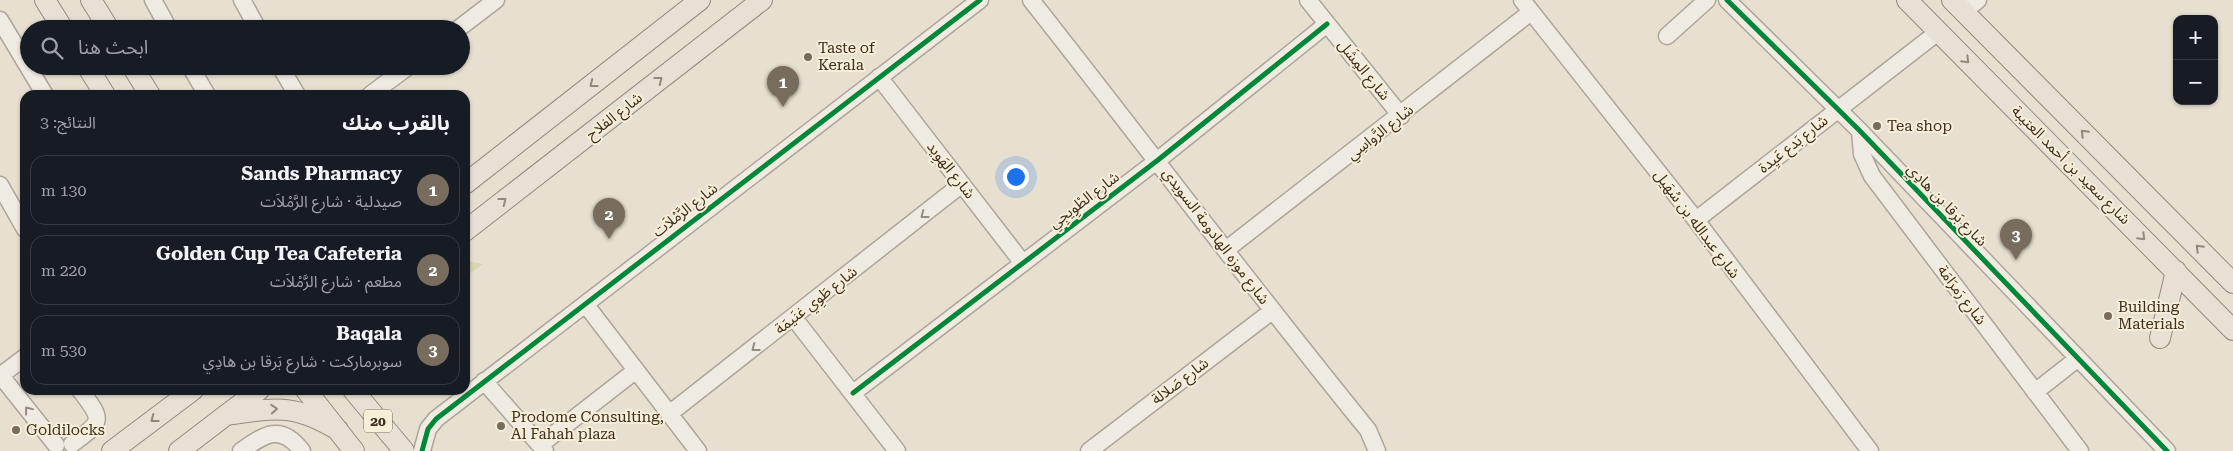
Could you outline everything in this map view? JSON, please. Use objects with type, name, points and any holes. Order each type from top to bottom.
[{"type":"main road","points":[[45,0],[57,20]]},
{"type":"main road","points":[[91,0],[103,20]]},
{"type":"main road","points":[[470,180],[700,0]]},
{"type":"main road","name":"شارع الفلاح","points":[[470,228],[762,0]]},
{"type":"main road","name":"شارع سعيد بن أحمد العتيبة","points":[[1907,0],[2233,330]]},
{"type":"main road","points":[[1965,4],[2233,283]]},
{"type":"main road","points":[[93,75],[102,90]]},
{"type":"main road","points":[[138,75],[147,90]]},
{"type":"main road","points":[[2160,338],[2176,271]]},
{"type":"main road","points":[[112,451],[186,395]]},
{"type":"main road","points":[[179,451],[252,395]]},
{"type":"main road","name":"20","points":[[310,395],[354,451]]},
{"type":"main road","name":"20","points":[[359,395],[404,451]]},
{"type":"main road","points":[[226,415],[289,408],[318,418],[338,430]]},
{"type":"street","points":[[152,0],[164,20]]},
{"type":"street","points":[[242,0],[253,20]]},
{"type":"street","points":[[470,20],[496,0]]},
{"type":"street","name":"شارع الرَّمْلاَت","points":[[470,392],[586,305],[980,0]]},
{"type":"street","name":"شارع موزه الهادومة السويدي","points":[[1031,0],[1227,249],[1272,311],[1368,430],[1374,439],[1377,451]]},
{"type":"street","name":"شارع المِشَل","points":[[1308,0],[1401,116]]},
{"type":"street","points":[[1667,36],[1707,0]]},
{"type":"street","name":"شارع بَرقا بن هادِي","points":[[1728,0],[1860,131],[2076,359],[2167,451]]},
{"type":"street","name":"شارع الرَّواسِي","points":[[1227,249],[1401,116],[1527,6]]},
{"type":"street","name":"شارع عبدالله بن سُهَيل","points":[[1527,6],[1696,220],[1870,451]]},
{"type":"street","points":[[0,20],[20,53]]},
{"type":"street","name":"شارع الطْوِيجِي","points":[[853,393],[1022,262],[1158,160],[1327,24]]},
{"type":"street","name":"شارع بَدع عَيِدة","points":[[1696,220],[1938,32]]},
{"type":"street","points":[[33,75],[42,90]]},
{"type":"street","points":[[195,75],[204,90]]},
{"type":"street","points":[[285,75],[293,90]]},
{"type":"street","points":[[377,90],[397,75]]},
{"type":"street","name":"شارع الهَوِيد","points":[[879,77],[1022,262]]},
{"type":"street","name":"شارع رَمرَامَة","points":[[1860,131],[1862,154],[1872,176],[2080,451]]},
{"type":"street","name":"شارع طَوِي غنَيمَة","points":[[669,414],[794,318],[962,184]]},
{"type":"street","points":[[0,186],[20,220]]},
{"type":"street","points":[[586,305],[698,451]]},
{"type":"street","name":"شارع صَلالة","points":[[1089,451],[1272,311]]},
{"type":"street","points":[[794,318],[897,451]]},
{"type":"street","points":[[2035,392],[2076,359]]},
{"type":"street","points":[[20,361],[1,376],[64,445],[94,428],[97,422],[96,411],[84,395]]},
{"type":"street","points":[[484,381],[543,448],[635,371]]},
{"type":"street","name":"شارع الرَّمْلاَت","points":[[422,451],[428,429],[436,419],[466,395]]},
{"type":"street","points":[[241,451],[261,437],[278,433],[293,440],[302,451]]},
{"type":"green space","points":[[470,261],[483,264],[470,273]]},
{"type":"cycle path","points":[[470,393],[980,0]]},
{"type":"cycle path","points":[[1727,0],[1860,131],[2167,451]]},
{"type":"cycle path","points":[[853,393],[1158,160],[1327,24]]},
{"type":"cycle path","points":[[422,451],[428,429],[436,419],[467,395]]},
{"type":"place","name":"Taste of Kerala","points":[[808,57]]},
{"type":"place","name":"Sands Pharmacy","points":[[783,107]]},
{"type":"place","name":"Tea shop","points":[[1877,126]]},
{"type":"place","name":"Golden Cup Tea Cafeteria","points":[[609,239]]},
{"type":"place","name":"Baqala","points":[[2016,260]]},
{"type":"place","name":"Building Materials","points":[[2108,316]]},
{"type":"place","name":"Prodome Consulting, Al Fahah plaza","points":[[501,426]]},
{"type":"place","name":"Goldilocks","points":[[16,430]]}]
